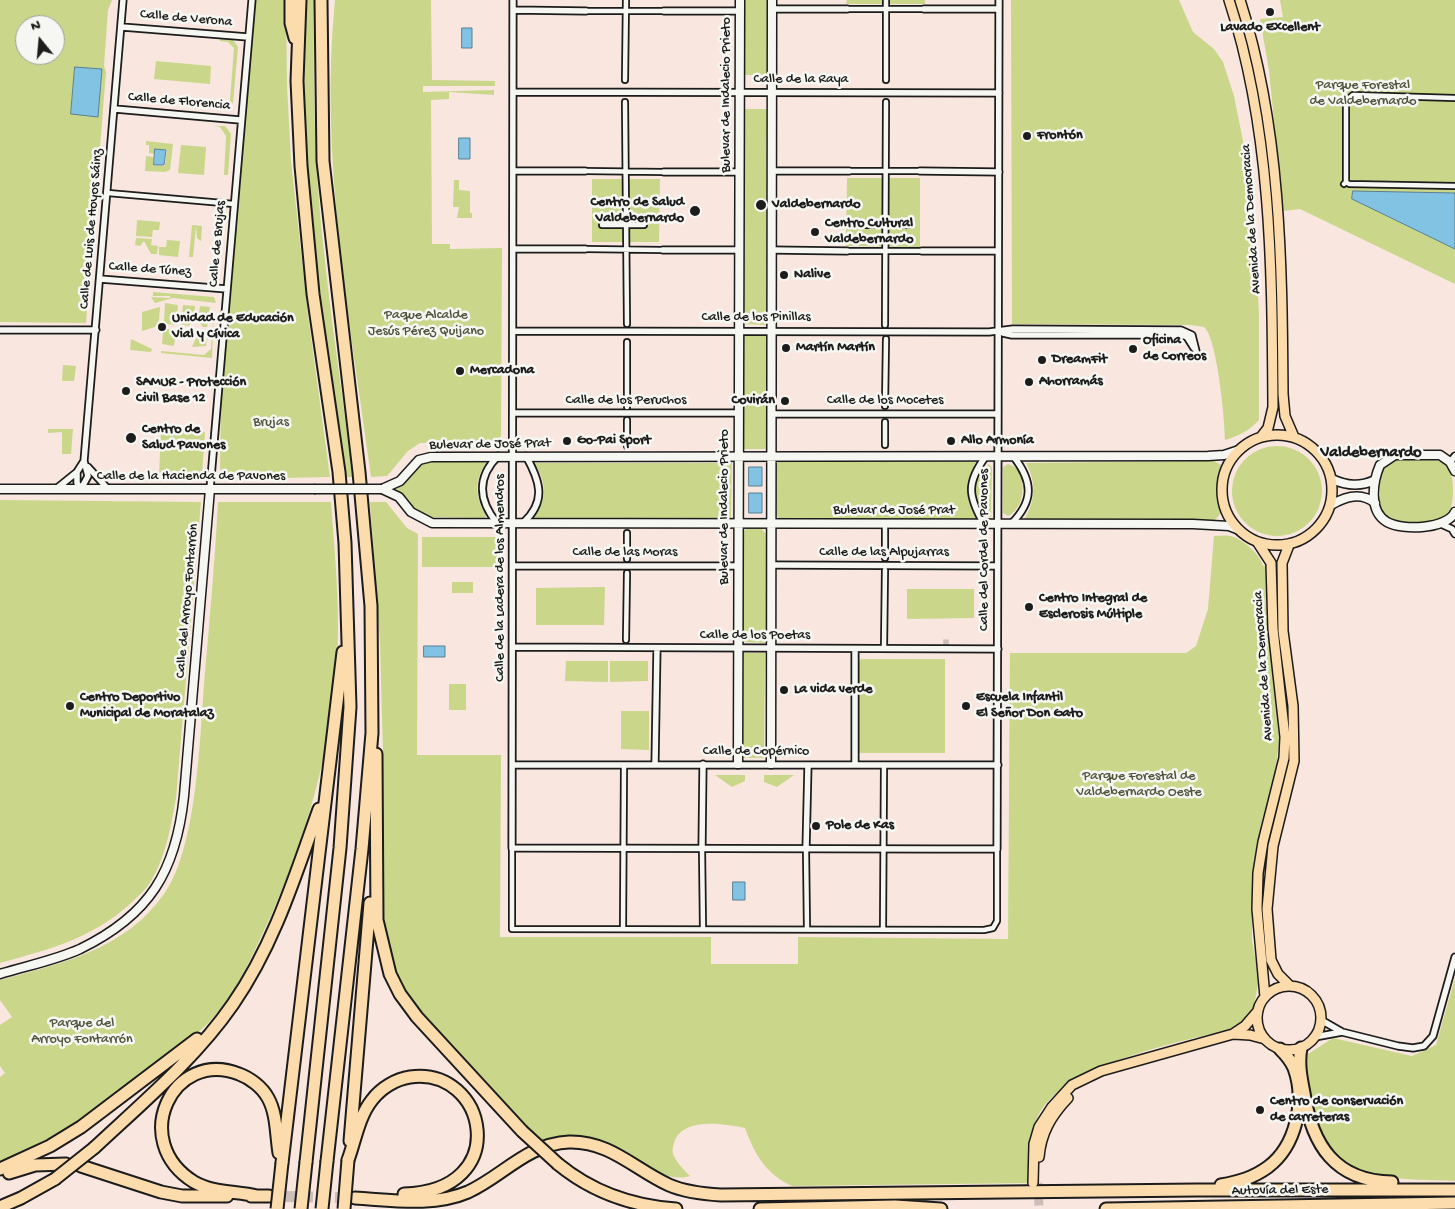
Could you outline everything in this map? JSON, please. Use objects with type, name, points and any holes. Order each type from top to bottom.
[{"type":"highway","points":[[291,0],[291,23],[298,52]]},
{"type":"highway","points":[[300,0],[298,52],[300,166],[313,294],[339,472],[348,608],[350,707],[346,771],[301,1209]]},
{"type":"highway","points":[[321,0],[323,161],[359,472],[368,577],[372,733],[362,849],[322,1209]]},
{"type":"highway","points":[[277,1209],[348,608]]},
{"type":"highway","points":[[372,733],[377,762],[377,920],[390,974],[400,994],[417,1017],[522,1131],[573,1176],[617,1198],[634,1203],[676,1209]]},
{"type":"highway","points":[[0,1206],[55,1179],[94,1148],[190,1056],[234,1003],[254,970],[275,929],[327,789]]},
{"type":"highway","points":[[344,1209],[367,963],[376,821]]},
{"type":"highway","points":[[0,1169],[50,1146],[87,1123],[187,1049],[234,1003]]},
{"type":"highway","points":[[1301,1048],[1299,1062],[1309,1120],[1314,1134],[1332,1159],[1344,1168],[1380,1182],[1455,1184]]},
{"type":"highway","points":[[1198,1190],[1240,1182],[1257,1174],[1282,1154],[1295,1126],[1298,1096],[1294,1067],[1280,1049]]},
{"type":"highway","points":[[257,1196],[208,1188],[186,1176],[173,1163],[164,1148],[161,1128],[165,1106],[176,1088],[192,1076],[212,1070],[235,1072],[253,1081],[267,1096],[272,1105],[282,1163]]},
{"type":"highway","points":[[348,1160],[365,1110],[372,1100],[381,1090],[400,1080],[415,1076],[443,1082],[460,1093],[474,1117],[478,1138],[473,1158],[459,1177],[449,1184],[428,1192],[355,1198],[419,1201],[457,1196],[479,1186],[534,1150],[569,1142],[584,1143],[618,1153],[670,1186],[696,1193],[721,1195],[1198,1190],[1455,1190]]},
{"type":"highway","points":[[0,1176],[35,1165],[66,1164]]},
{"type":"highway","points":[[81,1166],[168,1193],[211,1197],[269,1196]]},
{"type":"highway","name":"Autovía del Este","points":[[1106,1209],[1455,1203]]},
{"type":"highway","points":[[760,1209],[895,1206],[941,1209]]},
{"type":"main road","name":"Avenida de la Democracia","points":[[1229,0],[1251,83],[1266,195],[1270,257],[1273,407],[1268,428],[1261,437]]},
{"type":"main road","name":"Avenida de la Democracia","points":[[1240,0],[1260,79],[1274,170],[1281,256],[1283,394],[1285,416],[1294,437]]},
{"type":"main road","points":[[1261,437],[1294,437],[1315,450],[1323,459],[1332,479],[1331,505],[1325,519],[1315,531],[1303,539],[1289,544],[1273,545],[1258,542],[1237,529],[1224,508],[1222,483],[1225,471],[1239,450],[1261,437]]},
{"type":"main road","name":"Avenida de la Democracia","points":[[1258,542],[1271,563],[1273,629],[1285,737],[1284,758],[1258,873],[1257,909],[1265,997]]},
{"type":"main road","name":"Avenida de la Democracia","points":[[1289,544],[1282,563],[1283,631],[1293,706],[1294,761],[1273,846],[1267,909],[1271,960],[1278,974],[1290,986]]},
{"type":"main road","points":[[1036,1183],[1036,1135],[1052,1106],[1080,1080],[1113,1068],[1233,1034],[1245,1026],[1258,1011],[1265,997],[1276,989],[1290,986],[1302,989],[1312,996],[1319,1007],[1321,1020],[1315,1037],[1301,1048],[1280,1049],[1265,1039],[1250,1035],[1233,1034]]},
{"type":"main road","points":[[1258,1011],[1258,1026],[1265,1039]]},
{"type":"street","name":"Calle de Brujas","points":[[210,490],[240,120],[252,0]]},
{"type":"street","name":"Calle de la Ladera de los Almendros","points":[[512,848],[513,0]]},
{"type":"street","points":[[625,80],[626,0]]},
{"type":"street","name":"Bulevar de Indalecio Prieto","points":[[738,764],[737,523],[740,0]]},
{"type":"street","points":[[771,764],[772,0]]},
{"type":"street","points":[[886,0],[886,80]]},
{"type":"street","name":"Calle del Cordel de Pavones","points":[[998,849],[999,0]]},
{"type":"street","name":"Calle de Luis de Hoyos Sáinz","points":[[81,489],[88,476],[86,463],[96,330],[124,1]]},
{"type":"street","points":[[772,9],[999,9]]},
{"type":"street","points":[[513,10],[740,11]]},
{"type":"street","name":"Calle de Verona","points":[[122,27],[248,37]]},
{"type":"street","name":"Calle de la Raya","points":[[513,92],[999,93]]},
{"type":"street","points":[[1344,99],[1354,95],[1455,98]]},
{"type":"street","points":[[1350,96],[1346,101],[1345,183],[1455,186]]},
{"type":"street","points":[[625,102],[628,249],[627,324]]},
{"type":"street","points":[[885,325],[886,102]]},
{"type":"street","name":"Calle de Florencia","points":[[115,109],[240,120]]},
{"type":"street","points":[[513,171],[739,172]]},
{"type":"street","points":[[772,171],[998,172]]},
{"type":"street","points":[[108,193],[234,204]]},
{"type":"street","points":[[602,225],[644,225]]},
{"type":"street","points":[[865,225],[909,225]]},
{"type":"street","points":[[513,249],[739,250]]},
{"type":"street","points":[[772,250],[998,251]]},
{"type":"street","name":"Calle de Túnez","points":[[100,279],[227,289]]},
{"type":"street","name":"Calle de los Pinillas","points":[[513,330],[998,332],[1012,334],[1182,335],[1187,337],[1196,351],[1192,335],[1181,330],[1013,329],[998,332]]},
{"type":"street","points":[[0,330],[96,330]]},
{"type":"street","points":[[885,406],[886,338]]},
{"type":"street","points":[[627,342],[627,407]]},
{"type":"street","name":"Calle de los Peruchos","points":[[513,413],[738,413]]},
{"type":"street","name":"Calle de los Mocetes","points":[[771,414],[998,414]]},
{"type":"street","points":[[627,420],[627,446]]},
{"type":"street","points":[[885,422],[885,445]]},
{"type":"street","name":"Bulevar de José Prat","points":[[382,489],[400,482],[419,460],[431,457],[1217,456],[1239,450]]},
{"type":"street","points":[[1455,471],[1452,459],[1440,456],[1395,455],[1380,465],[1375,480],[1375,503],[1382,518],[1391,524],[1416,527],[1441,524],[1449,521],[1455,512]]},
{"type":"street","name":"Calle de la Ladera de los Almendros","points":[[497,523],[486,509],[481,489],[487,469],[498,456]]},
{"type":"street","name":"Calle de la Ladera de los Almendros","points":[[523,523],[532,515],[537,503],[539,484],[526,456]]},
{"type":"street","points":[[984,524],[976,511],[971,490],[972,479],[986,456]]},
{"type":"street","points":[[1011,524],[1024,511],[1028,490],[1026,472],[1014,456]]},
{"type":"street","points":[[56,490],[86,463],[108,489]]},
{"type":"street","points":[[76,472],[81,489]]},
{"type":"street","points":[[1332,479],[1344,484],[1361,486],[1375,480]]},
{"type":"street","name":"Calle de la Hacienda de Pavones","points":[[0,489],[382,489]]},
{"type":"street","name":"Bulevar de José Prat","points":[[382,489],[399,497],[411,512],[432,523],[1208,524],[1229,526],[1237,529]]},
{"type":"street","name":"Calle del Arroyo Fontarrón","points":[[0,974],[79,949],[99,938],[130,916],[146,899],[157,886],[171,860],[180,831],[210,490]]},
{"type":"street","points":[[1331,505],[1343,499],[1356,496],[1369,499],[1375,503]]},
{"type":"street","points":[[1441,524],[1452,529],[1455,534]]},
{"type":"street","points":[[884,528],[885,558]]},
{"type":"street","points":[[626,559],[627,533]]},
{"type":"street","name":"Calle de las Alpujarras","points":[[771,565],[997,566]]},
{"type":"street","name":"Calle de las Moras","points":[[513,566],[738,566]]},
{"type":"street","points":[[884,648],[885,570]]},
{"type":"street","points":[[626,573],[626,640]]},
{"type":"street","name":"Calle de los Poetas","points":[[513,647],[884,648],[946,646],[998,648]]},
{"type":"street","points":[[655,764],[657,648]]},
{"type":"street","points":[[854,648],[855,765]]},
{"type":"street","name":"Calle de Copérnico","points":[[513,764],[998,765]]},
{"type":"street","points":[[703,764],[703,929]]},
{"type":"street","points":[[623,929],[624,765]]},
{"type":"street","points":[[807,929],[808,765]]},
{"type":"street","points":[[883,930],[884,765]]},
{"type":"street","points":[[512,848],[623,849],[998,849],[997,921],[992,928],[883,930],[512,929],[512,848]]},
{"type":"street","points":[[1321,1020],[1342,1032],[1398,1046],[1413,1048],[1424,1046],[1433,1036],[1455,957]]},
{"type":"street","points":[[1315,1037],[1342,1032]]},
{"type":"green space","points":[[0,0],[112,0],[108,10],[104,66],[106,72],[86,323],[0,322]]},
{"type":"green space","name":"Brujas","points":[[254,0],[286,0],[287,85],[291,161],[308,315],[330,477],[228,479],[222,476],[220,467],[221,383]]},
{"type":"green space","points":[[305,0],[314,0],[315,121],[320,213],[353,477],[346,477],[324,330],[311,220],[306,160]]},
{"type":"green space","name":"Paque Alcalde Jesús Pérez Quijano","points":[[335,0],[431,0],[432,80],[495,81],[495,86],[423,86],[423,92],[494,90],[494,95],[449,92],[449,99],[431,100],[432,244],[450,244],[450,249],[502,248],[501,442],[420,443],[408,451],[387,476],[371,477],[339,239],[331,120],[331,60]]},
{"type":"green space","points":[[744,0],[767,0],[767,75],[744,75]]},
{"type":"green space","points":[[847,0],[925,0],[925,4],[846,4]]},
{"type":"green space","points":[[1011,0],[1179,0],[1193,32],[1214,49],[1223,62],[1234,96],[1247,161],[1252,196],[1259,313],[1259,420],[1252,427],[1235,437],[1225,440],[1224,416],[1216,362],[1209,334],[1204,327],[1191,325],[1012,324]]},
{"type":"green space","name":"Parque Forestal de Valdebernardo","points":[[1280,0],[1455,0],[1455,284],[1300,209],[1283,211],[1269,70],[1260,19],[1283,17]]},
{"type":"green space","points":[[220,36],[231,37],[238,47],[233,103],[224,109],[205,109],[206,105],[222,106],[230,100],[234,48],[228,42],[220,41]]},
{"type":"green space","points":[[156,61],[211,66],[210,84],[154,79]]},
{"type":"green space","points":[[744,109],[767,109],[766,325],[744,324]]},
{"type":"green space","points":[[214,126],[225,126],[231,134],[228,175],[224,175],[226,136],[220,127]]},
{"type":"green space","points":[[146,141],[173,144],[170,170],[165,172],[145,171],[146,156],[154,157],[153,166],[165,166],[167,150],[155,149],[154,154],[149,153],[149,145],[146,145]]},
{"type":"green space","points":[[181,145],[206,147],[204,175],[178,173]]},
{"type":"green space","points":[[847,178],[920,178],[920,247],[846,246]]},
{"type":"green space","points":[[592,179],[660,179],[659,242],[592,242]]},
{"type":"green space","points":[[454,180],[459,180],[459,190],[470,191],[470,213],[472,213],[472,218],[457,218],[459,207],[453,207]]},
{"type":"green space","points":[[137,220],[160,222],[159,230],[153,230],[152,237],[136,236]]},
{"type":"green space","points":[[192,225],[202,226],[201,241],[197,238],[196,226],[193,257],[189,257]]},
{"type":"green space","points":[[136,238],[152,239],[151,245],[158,246],[157,254],[151,254],[144,241],[140,246],[135,245]]},
{"type":"green space","points":[[167,240],[180,241],[178,257],[159,255],[159,247],[166,247]]},
{"type":"green space","points":[[153,292],[214,297],[216,303],[173,298],[155,303],[151,297],[170,298],[170,296],[153,296]]},
{"type":"green space","points":[[165,303],[178,305],[176,325],[167,324],[164,321]]},
{"type":"green space","points":[[183,305],[195,306],[194,321],[188,326],[181,324]]},
{"type":"green space","points":[[200,306],[210,307],[207,327],[203,327],[198,321]]},
{"type":"green space","points":[[160,307],[159,320],[155,327],[142,331],[142,312]]},
{"type":"green space","points":[[214,308],[212,358],[161,353],[161,351],[204,355],[211,349]]},
{"type":"green space","points":[[167,329],[176,330],[174,346],[162,344],[163,332]]},
{"type":"green space","points":[[207,332],[206,346],[192,347],[197,336]]},
{"type":"green space","points":[[742,336],[766,336],[766,449],[743,449]]},
{"type":"green space","points":[[131,339],[152,349],[151,352],[130,350]]},
{"type":"green space","points":[[63,365],[76,366],[74,381],[62,381]]},
{"type":"green space","points":[[161,428],[205,432],[202,475],[199,477],[159,477]]},
{"type":"green space","points":[[48,429],[73,429],[71,454],[62,454],[62,432],[48,433]]},
{"type":"green space","points":[[1277,446],[1294,450],[1309,459],[1318,474],[1322,491],[1318,508],[1309,523],[1294,532],[1277,536],[1260,532],[1245,523],[1236,508],[1232,491],[1236,474],[1245,459],[1260,450]]},
{"type":"green space","points":[[1417,458],[1435,460],[1442,463],[1448,469],[1452,477],[1453,496],[1446,517],[1420,523],[1410,523],[1392,520],[1385,516],[1380,505],[1381,476],[1385,466],[1397,459]]},
{"type":"green space","points":[[431,460],[485,461],[486,463],[479,476],[477,489],[482,509],[486,515],[485,518],[426,517],[417,512],[407,498],[396,489],[420,466]]},
{"type":"green space","points":[[1214,461],[1221,465],[1218,496],[1221,513],[1215,520],[1024,520],[1028,513],[1033,492],[1032,478],[1026,463]]},
{"type":"green space","points":[[778,462],[976,462],[968,485],[968,492],[971,506],[978,521],[779,518],[774,512],[774,469]]},
{"type":"green space","points":[[534,463],[732,463],[731,518],[534,518],[541,504],[544,491],[541,477]]},
{"type":"green space","points":[[989,464],[992,468],[991,517],[988,517],[982,510],[975,497],[976,483],[983,470]]},
{"type":"green space","points":[[1008,464],[1017,468],[1023,487],[1018,507],[1008,516],[1003,513],[1003,467]]},
{"type":"green space","name":"Centro Deportivo Municipal de Moratalaz","points":[[0,500],[201,502],[176,798],[170,830],[161,861],[144,890],[130,904],[100,926],[53,947],[0,963]]},
{"type":"green space","name":"Parque del Arroyo Fontarrón","points":[[218,502],[331,502],[336,564],[337,664],[327,739],[310,812],[285,883],[270,918],[248,964],[222,1007],[202,1029],[179,1049],[116,1096],[52,1139],[0,1163],[0,1077],[5,1073],[0,1066],[0,1025],[12,1017],[0,1000],[0,980],[46,968],[90,952],[131,928],[149,913],[164,894],[175,873],[184,848],[191,819],[199,756]]},
{"type":"green space","name":"Parque Forestal de Valdebernardo Oeste","points":[[370,502],[386,502],[407,528],[418,534],[417,755],[501,755],[500,937],[711,937],[711,964],[798,964],[798,937],[1008,939],[1010,653],[1186,653],[1196,646],[1208,609],[1214,536],[1235,537],[1255,552],[1263,566],[1266,566],[1267,620],[1279,740],[1275,777],[1260,831],[1252,880],[1252,940],[1259,979],[1253,1011],[1238,1027],[1128,1057],[1099,1068],[1073,1081],[1052,1097],[1038,1116],[1032,1133],[1029,1158],[1030,1183],[792,1186],[775,1175],[762,1162],[745,1128],[716,1124],[695,1125],[679,1134],[674,1143],[673,1154],[678,1163],[690,1176],[680,1178],[662,1174],[629,1153],[601,1140],[571,1137],[541,1142],[424,1016],[405,991],[391,961],[382,920],[383,755],[380,643]]},
{"type":"green space","points":[[761,528],[767,535],[766,643],[742,642],[741,535],[746,529]]},
{"type":"green space","points":[[422,537],[500,537],[500,567],[422,567]]},
{"type":"green space","points":[[452,582],[473,582],[473,593],[452,593]]},
{"type":"green space","points":[[605,587],[604,625],[536,625],[536,588]]},
{"type":"green space","points":[[907,589],[974,589],[974,618],[907,619]]},
{"type":"green space","points":[[742,653],[765,653],[764,758],[743,758]]},
{"type":"green space","points":[[861,659],[945,659],[945,753],[858,753],[859,662]]},
{"type":"green space","points":[[566,661],[608,661],[608,682],[565,681]]},
{"type":"green space","points":[[610,661],[648,661],[648,681],[610,682]]},
{"type":"green space","points":[[449,684],[466,684],[466,710],[449,710]]},
{"type":"green space","points":[[621,711],[649,711],[649,750],[621,749]]},
{"type":"green space","points":[[715,775],[745,775],[745,781],[732,787]]},
{"type":"green space","points":[[764,775],[794,775],[777,787],[764,782]]},
{"type":"green space","points":[[1455,978],[1455,1181],[1416,1180],[1377,1175],[1358,1169],[1342,1160],[1328,1148],[1314,1123],[1308,1094],[1305,1056],[1333,1038],[1412,1056],[1436,1045]]},
{"type":"water","points":[[462,28],[472,28],[472,48],[462,48]]},
{"type":"water","points":[[75,67],[102,69],[98,117],[71,114]]},
{"type":"water","points":[[459,138],[470,138],[470,159],[459,159]]},
{"type":"water","points":[[155,149],[166,150],[164,165],[154,165]]},
{"type":"water","points":[[1353,191],[1455,193],[1455,249],[1352,199]]},
{"type":"water","points":[[749,467],[762,467],[762,486],[749,486]]},
{"type":"water","points":[[749,493],[762,493],[762,513],[749,513]]},
{"type":"water","points":[[424,646],[445,646],[445,657],[424,657]]},
{"type":"water","points":[[733,882],[745,882],[745,900],[733,900]]},
{"type":"tunnel","points":[[946,637],[946,645]]},
{"type":"tunnel","points":[[1038,1183],[1039,1209]]},
{"type":"tunnel","points":[[269,1196],[353,1198]]},
{"type":"place","name":"Lavado Excellent","points":[[1270,12]]},
{"type":"place","name":"Frontón","points":[[1027,136]]},
{"type":"place","name":"Valdebernardo","points":[[761,205]]},
{"type":"place","name":"Centro de Salud Valdebernardo","points":[[695,211]]},
{"type":"place","name":"Centro Cultural Valdebernardo","points":[[815,232]]},
{"type":"place","name":"Nalive","points":[[784,275]]},
{"type":"place","name":"Unidad de Educación Vial y Cívica","points":[[162,327]]},
{"type":"place","name":"Martín Martín","points":[[786,348]]},
{"type":"place","name":"Oficina de Correos","points":[[1133,349]]},
{"type":"place","name":"DreamFit","points":[[1042,360]]},
{"type":"place","name":"Mercadona","points":[[460,371]]},
{"type":"place","name":"Ahorramás","points":[[1029,382]]},
{"type":"place","name":"SAMUR - Protección Civil Base 12","points":[[126,391]]},
{"type":"place","name":"Covirán","points":[[785,401]]},
{"type":"place","name":"Centro de Salud Pavones","points":[[131,438]]},
{"type":"place","name":"Go-Pai Sport","points":[[567,441]]},
{"type":"place","name":"Allo Armonía","points":[[951,441]]},
{"type":"place","name":"Centro Integral de Esclerosis Múltiple","points":[[1029,607]]},
{"type":"place","name":"La vida verde","points":[[784,690]]},
{"type":"place","name":"Centro Deportivo Municipal de Moratalaz","points":[[70,706]]},
{"type":"place","name":"Escuela Infantil El Señor Don Gato","points":[[966,706]]},
{"type":"place","name":"Pole de Kas","points":[[816,826]]},
{"type":"place","name":"Centro de conservación de carreteras","points":[[1260,1110]]},
{"type":"district","name":"Valdebernardo","points":[[1371,454]]}]
